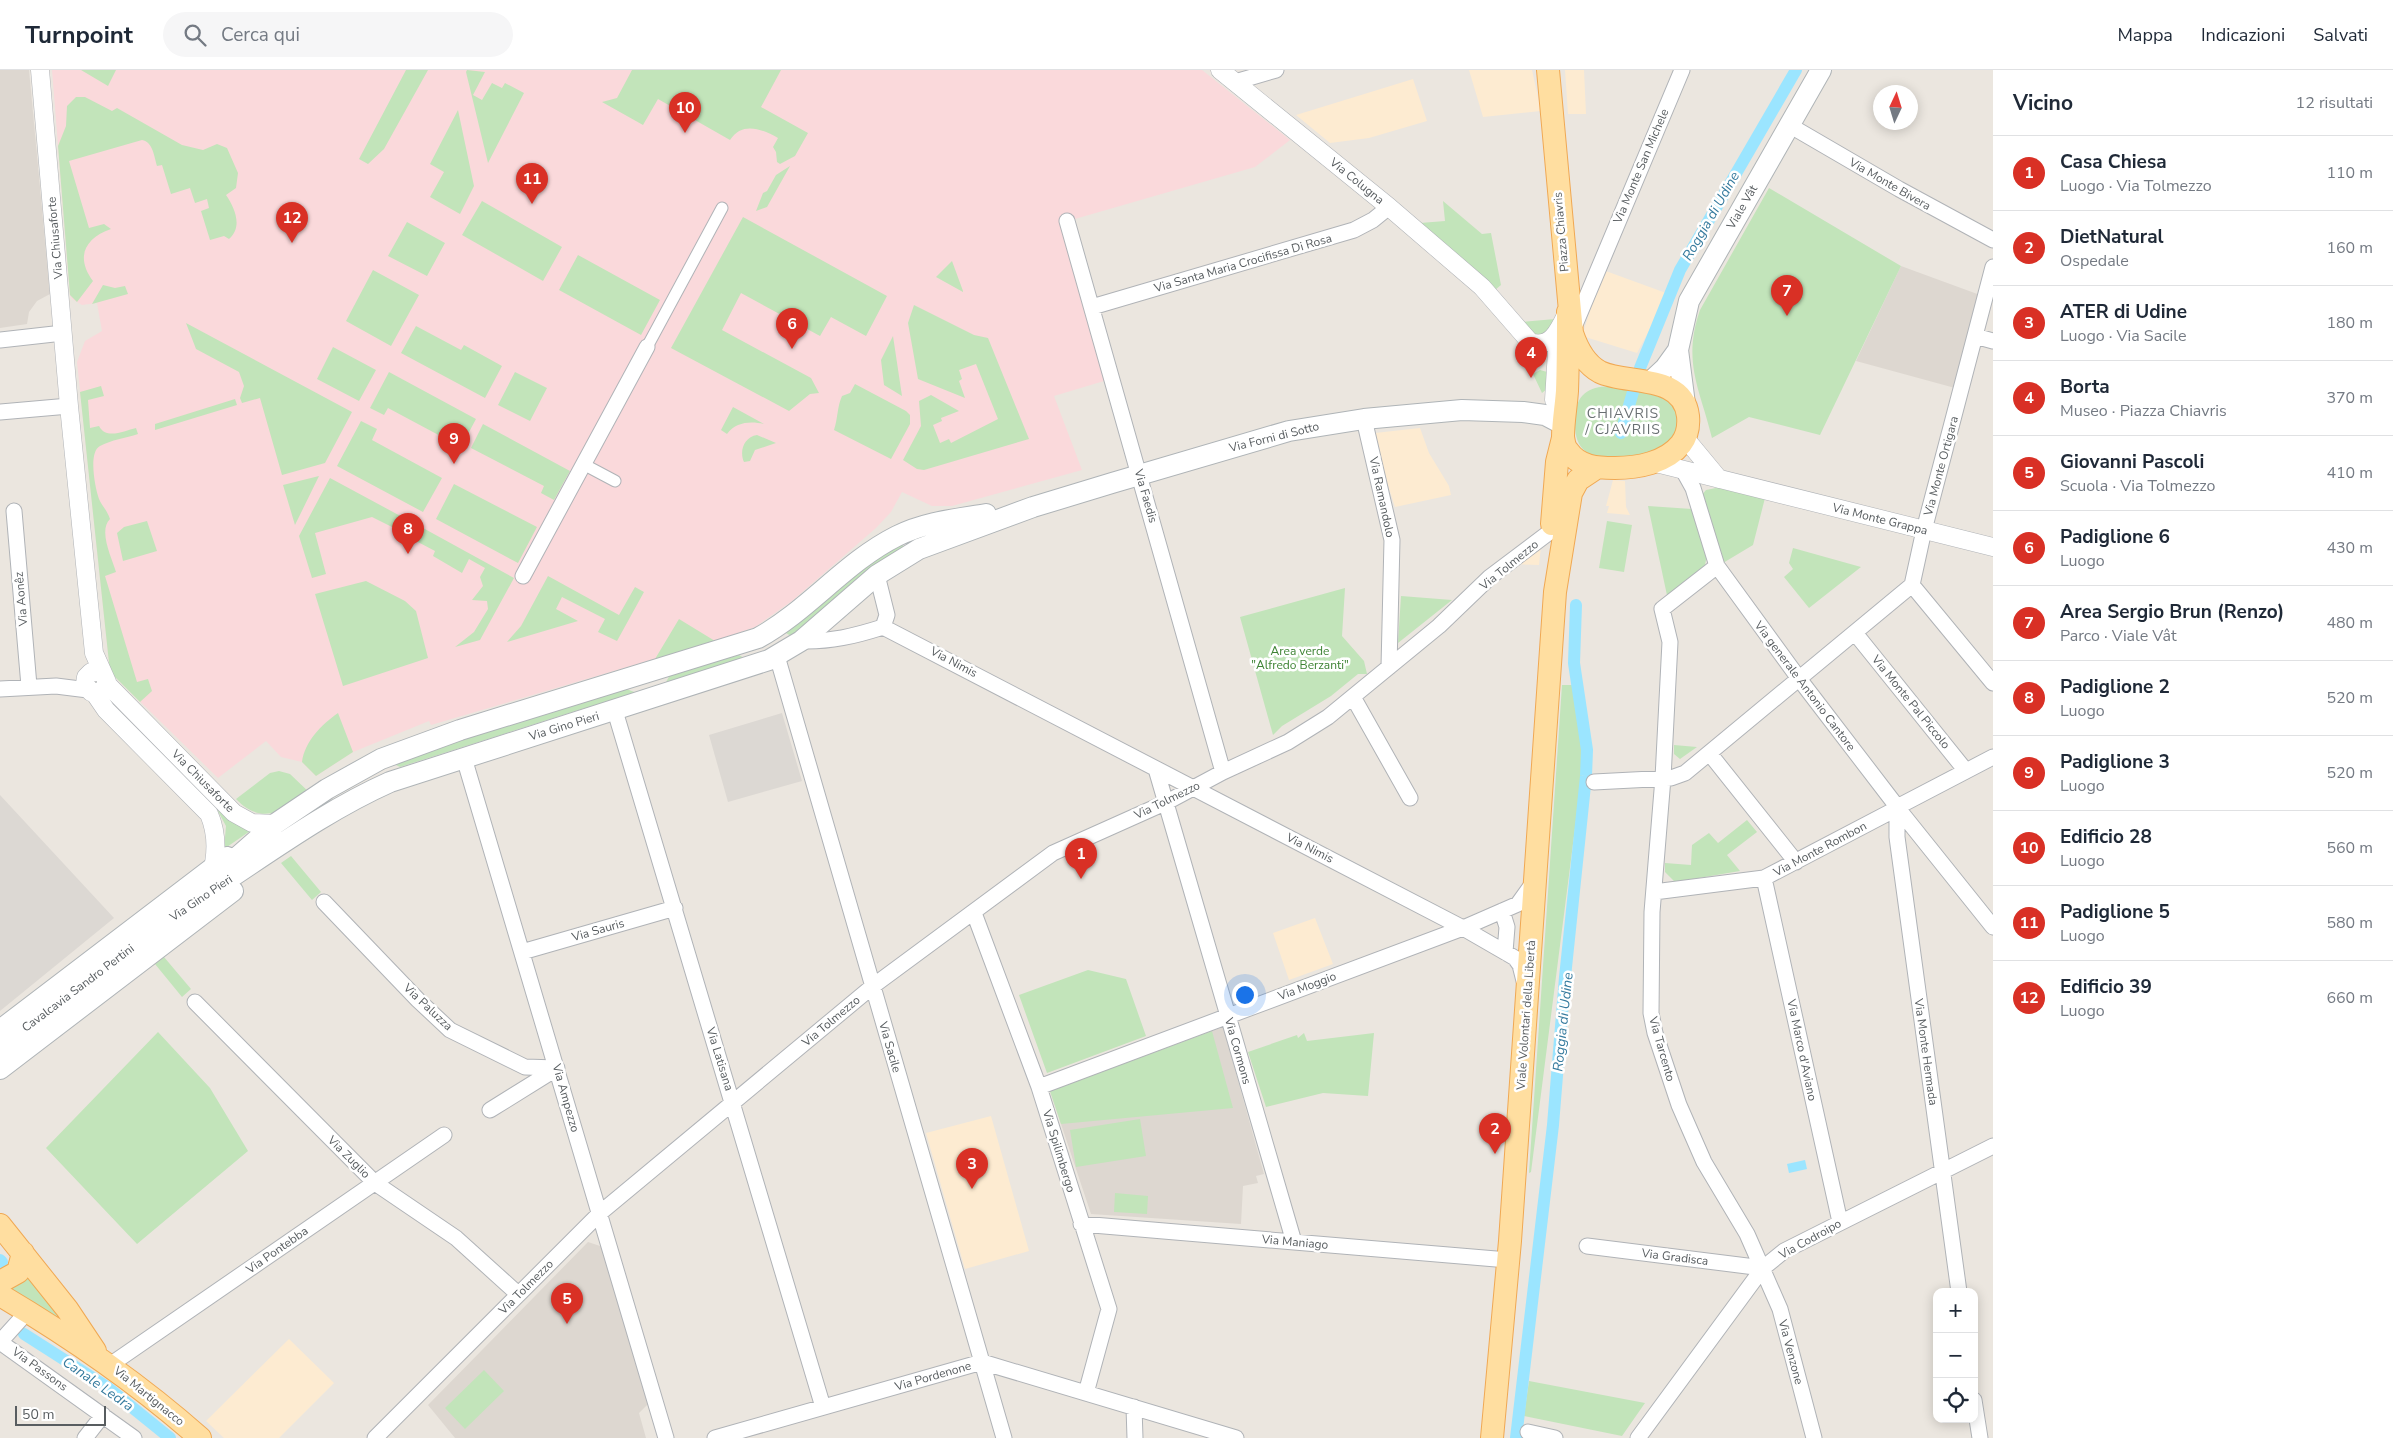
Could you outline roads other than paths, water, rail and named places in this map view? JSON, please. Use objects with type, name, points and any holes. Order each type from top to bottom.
[{"type":"main road","name":"Piazza Chiavris","points":[[1548,70],[1566,325],[1560,396],[1564,432],[1557,462],[1557,531]]},
{"type":"main road","name":"Viale Vât","points":[[1685,404],[1678,350],[1689,301],[1821,70]]},
{"type":"main road","name":"Piazza Chiavris","points":[[1566,325],[1577,348],[1589,364],[1600,372],[1612,376],[1650,382],[1675,392],[1685,404]]},
{"type":"main road","name":"Viale Vât","points":[[1650,382],[1665,368],[1678,350]]},
{"type":"main road","name":"Piazza Chiavris","points":[[1560,396],[1583,383],[1612,376]]},
{"type":"main road","name":"Via Forni di Sotto","points":[[1523,412],[1560,396]]},
{"type":"main road","points":[[1564,432],[1565,447],[1571,455],[1586,465],[1596,468],[1624,468],[1652,462],[1674,451],[1685,438],[1688,420],[1685,404]]},
{"type":"main road","name":"Via Forni di Sotto","points":[[784,652],[877,576],[919,549],[1033,507],[1289,431],[1364,419],[1462,410],[1523,412],[1545,415],[1564,432]]},
{"type":"main road","points":[[1557,531],[1573,488],[1586,473],[1596,468]]},
{"type":"main road","name":"Via Forni di Sotto","points":[[626,680],[758,638],[776,628],[807,605],[864,556],[910,530],[931,524],[1033,507]]},
{"type":"main road","points":[[910,530],[919,549]]},
{"type":"main road","name":"Viale Volontari della Libertà","points":[[1492,1438],[1508,1260],[1536,878],[1555,592],[1557,531]]},
{"type":"main road","points":[[776,628],[784,652]]},
{"type":"main road","points":[[758,638],[784,652]]},
{"type":"main road","name":"Via Gino Pieri","points":[[157,928],[293,836],[382,785],[658,697],[784,652]]},
{"type":"main road","points":[[4,1038],[275,824],[373,763],[460,730],[626,680],[658,697]]},
{"type":"main road","points":[[373,763],[382,785]]},
{"type":"main road","points":[[0,1069],[267,865],[281,853],[293,836]]},
{"type":"main road","name":"Via Gino Pieri","points":[[157,928],[211,874]]},
{"type":"main road","name":"Cavalcavia Sandro Pertini","points":[[4,1038],[157,928]]},
{"type":"main road","name":"Via Martignacco","points":[[0,1225],[67,1309],[104,1361]]},
{"type":"main road","points":[[0,1282],[18,1272],[23,1253]]},
{"type":"main road","name":"Via Martignacco","points":[[0,1295],[104,1361],[171,1412],[200,1438]]},
{"type":"street","name":"Via Chiusaforte","points":[[40,70],[69,406],[94,653],[94,682],[102,705],[209,814],[215,836],[211,874]]},
{"type":"street","name":"Via Colugna","points":[[1220,70],[1389,206],[1491,296],[1530,342],[1540,344],[1547,342],[1566,325]]},
{"type":"street","points":[[1235,82],[1276,70]]},
{"type":"street","points":[[1541,70],[1550,100]]},
{"type":"street","name":"Via Monte San Michele","points":[[1600,262],[1682,70]]},
{"type":"street","name":"Via Monte Bivera","points":[[1789,125],[1899,189],[1993,240]]},
{"type":"street","name":"Via Santa Maria Crocifissa Di Rosa","points":[[1092,308],[1354,230],[1373,220],[1389,206]]},
{"type":"street","points":[[522,576],[722,208]]},
{"type":"street","name":"Via Faedis","points":[[1067,221],[1223,772]]},
{"type":"street","name":"Piazza Chiavris","points":[[1566,325],[1600,262]]},
{"type":"street","name":"Via Monte Ortigara","points":[[1912,585],[1924,530],[1993,267]]},
{"type":"street","points":[[0,340],[63,333]]},
{"type":"street","points":[[1975,336],[1993,341]]},
{"type":"street","points":[[0,412],[69,406]]},
{"type":"street","name":"Via Ramandolo","points":[[1364,419],[1392,540],[1389,667]]},
{"type":"street","points":[[1685,438],[1719,479]]},
{"type":"street","name":"Via Monte Grappa","points":[[1652,462],[1993,548]]},
{"type":"street","points":[[583,464],[615,481]]},
{"type":"street","name":"Via generale Antonio Cantore","points":[[1684,470],[1691,482],[1717,566],[1897,808],[1993,928]]},
{"type":"street","name":"Via Aonêz","points":[[14,511],[28,686]]},
{"type":"street","name":"Via Tolmezzo","points":[[375,1438],[600,1213],[873,986],[1053,853],[1167,802],[1223,772],[1288,742],[1328,717],[1440,626],[1490,577],[1557,531]]},
{"type":"street","name":"Via Tarcento","points":[[1717,566],[1662,609],[1670,642],[1663,778],[1654,892],[1650,978],[1652,1013],[1656,1033],[1679,1105],[1704,1162],[1736,1213],[1763,1268]]},
{"type":"street","points":[[784,652],[884,627],[887,616],[877,576]]},
{"type":"street","points":[[1594,782],[1663,778],[1685,773],[1800,680],[1912,585],[1993,683]]},
{"type":"street","name":"Via Nimis","points":[[884,627],[1506,952],[1518,962],[1527,994]]},
{"type":"street","name":"Via Monte Pal Piccolo","points":[[1856,633],[1966,771]]},
{"type":"street","name":"Via Sacile","points":[[784,652],[873,986],[1004,1438]]},
{"type":"street","name":"Via Chiusaforte","points":[[94,682],[163,740],[219,800],[241,818],[259,824],[275,824]]},
{"type":"street","points":[[0,689],[94,682]]},
{"type":"street","points":[[1353,697],[1410,798]]},
{"type":"street","name":"Via Latisana","points":[[615,710],[823,1407]]},
{"type":"street","name":"Via Chiusaforte","points":[[150,753],[163,740]]},
{"type":"street","points":[[1710,754],[1796,862]]},
{"type":"street","name":"Via Monte Rombon","points":[[1654,892],[1764,878],[1993,757]]},
{"type":"street","name":"Via Ampezzo","points":[[464,758],[666,1438]]},
{"type":"street","points":[[1156,769],[1167,802]]},
{"type":"street","name":"Via Cormons","points":[[1167,802],[1227,1016],[1294,1242]]},
{"type":"street","name":"Via Monte Hermada","points":[[1897,808],[1897,837],[1958,1288]]},
{"type":"street","points":[[1463,928],[1518,904],[1526,896],[1536,878]]},
{"type":"street","name":"Via Marco d'Aviano","points":[[1764,878],[1840,1222]]},
{"type":"street","name":"Via Paluzza","points":[[324,902],[418,1000],[450,1030],[525,1067],[557,1068]]},
{"type":"street","name":"Via Sauris","points":[[522,952],[675,908]]},
{"type":"street","points":[[1502,911],[1507,927],[1506,952]]},
{"type":"street","name":"Via Spilimbergo","points":[[974,913],[1039,1086],[1109,1309],[1086,1393]]},
{"type":"street","name":"Via Moggio","points":[[1039,1086],[1463,928]]},
{"type":"street","name":"Via Zuglio","points":[[195,1002],[375,1182],[456,1238],[518,1294]]},
{"type":"street","points":[[490,1110],[557,1068]]},
{"type":"street","name":"Via Pontebba","points":[[104,1361],[444,1135]]},
{"type":"street","name":"Via Codroipo","points":[[1638,1438],[1763,1268],[1784,1251],[1993,1146]]},
{"type":"street","name":"Via Maniago","points":[[1081,1224],[1508,1260]]},
{"type":"street","name":"Via Gradisca","points":[[1587,1246],[1763,1268]]},
{"type":"street","name":"Via Venzone","points":[[1763,1268],[1780,1309],[1814,1438]]},
{"type":"street","points":[[0,1342],[28,1311]]},
{"type":"street","name":"Via Passons","points":[[0,1342],[134,1438]]},
{"type":"street","name":"Via Pordenone","points":[[715,1438],[982,1362],[1236,1438]]},
{"type":"street","points":[[1134,1407],[1135,1438]]},
{"type":"street","points":[[85,1438],[103,1415]]},
{"type":"street","points":[[1978,1423],[1980,1438]]},
{"type":"street","points":[[1528,1432],[1555,1438]]},
{"type":"water","points":[[1805,1160],[1807,1169],[1789,1173],[1787,1164]]},
{"type":"waterway","name":"Roggia di Udine","points":[[1640,368],[1680,270],[1796,70]]},
{"type":"waterway","name":"Roggia di Udine","points":[[1621,433],[1633,392]]},
{"type":"waterway","name":"Roggia di Udine","points":[[1516,1438],[1553,1125],[1565,977],[1586,776],[1587,750],[1574,663],[1576,605]]},
{"type":"waterway","name":"Roggia di Udine","points":[[1553,1125],[1556,1116],[1563,1049],[1559,1038]]},
{"type":"waterway","name":"Canale Ledra","points":[[24,1334],[107,1387],[170,1438]]},
{"type":"place","name":"Edificio 28","points":[[685,133]]},
{"type":"place","name":"Padiglione 5","points":[[532,204]]},
{"type":"place","name":"Edificio 39","points":[[292,243]]},
{"type":"place","name":"Area Sergio Brun (Renzo)","points":[[1787,316]]},
{"type":"place","name":"Padiglione 6","points":[[792,349]]},
{"type":"place","name":"Borta","points":[[1531,378]]},
{"type":"place","name":"Padiglione 3","points":[[454,464]]},
{"type":"place","name":"Padiglione 2","points":[[408,554]]},
{"type":"place","name":"Casa Chiesa","points":[[1081,879]]},
{"type":"place","name":"DietNatural","points":[[1495,1154]]},
{"type":"place","name":"ATER di Udine","points":[[972,1189]]},
{"type":"place","name":"Giovanni Pascoli","points":[[567,1324]]},
{"type":"district","name":"CHIAVRIS / CJAVRIIS","points":[[1623,422]]},
{"type":"park label","name":"Area verde \"Alfredo Berzanti\"","points":[[1300,658]]}]
